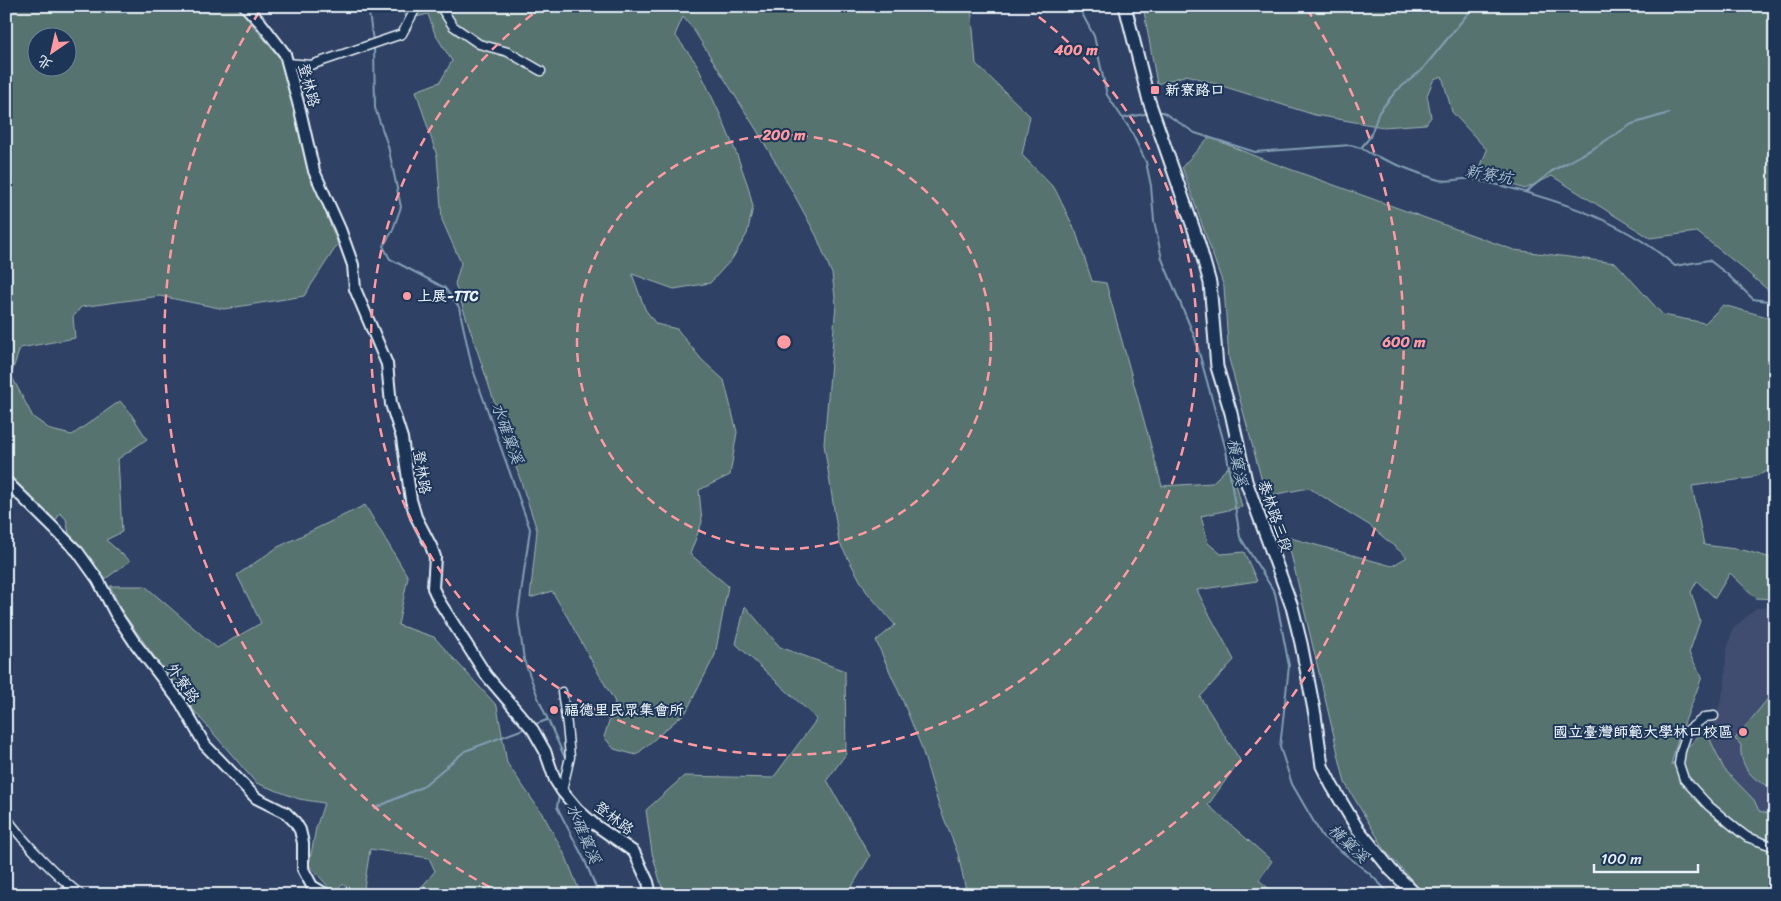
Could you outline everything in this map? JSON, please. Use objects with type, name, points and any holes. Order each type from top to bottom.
[{"type":"main road","name":"泰林路三段","points":[[1125,6],[1149,104],[1199,244],[1210,283],[1217,367],[1231,413],[1246,481],[1292,607],[1315,715],[1322,766],[1357,828],[1391,870],[1416,895]]},
{"type":"street","name":"登林路","points":[[245,6],[285,54],[314,172],[340,229],[352,265],[355,289],[387,364],[391,404],[402,438],[411,500],[416,518],[431,546],[434,557],[433,588],[444,610],[486,675],[533,730],[545,751],[548,764],[560,787],[577,809],[594,824],[634,852],[648,882],[651,895]]},
{"type":"street","points":[[288,64],[311,65],[402,34],[417,6]]},
{"type":"street","points":[[440,6],[453,26],[479,44],[508,52],[542,71]]},
{"type":"street","name":"外寮路","points":[[6,481],[78,552],[98,580],[116,614],[135,643],[180,703],[205,745],[256,798],[286,813],[295,822],[300,830],[303,843],[303,869],[312,886],[327,895]]},
{"type":"street","points":[[560,787],[570,757],[562,692]]},
{"type":"street","points":[[1714,716],[1705,716],[1688,730],[1679,764],[1684,779],[1709,806],[1738,831],[1746,837],[1775,848]]},
{"type":"street","points":[[6,817],[29,845],[82,895]]},
{"type":"shaded area","name":"國立臺灣師範大學林口校區","points":[[1775,607],[1775,836],[1699,781],[1725,684],[1726,655],[1732,630],[1756,608]]},
{"type":"green space","points":[[6,6],[237,6],[283,62],[306,164],[338,244],[304,296],[224,309],[160,296],[81,307],[73,317],[75,338],[20,348],[11,375],[33,417],[51,430],[72,435],[120,401],[147,439],[118,459],[122,532],[106,540],[130,561],[101,582],[70,538],[66,519],[60,513],[54,524],[6,479]]},
{"type":"green space","points":[[403,6],[971,6],[976,64],[1030,116],[1022,155],[1055,189],[1076,232],[1092,281],[1106,283],[1162,486],[1212,483],[1231,464],[1242,507],[1201,516],[1208,543],[1221,554],[1244,552],[1257,581],[1197,590],[1234,660],[1200,697],[1240,760],[1208,805],[1272,861],[1259,880],[1276,895],[967,895],[958,854],[938,803],[921,746],[876,641],[895,625],[866,591],[839,542],[824,444],[836,304],[832,274],[816,235],[791,189],[756,129],[693,29],[683,17],[675,35],[696,63],[720,114],[748,186],[753,207],[747,234],[732,259],[710,283],[674,289],[632,274],[645,309],[656,324],[677,329],[702,360],[724,380],[737,432],[730,475],[699,490],[702,522],[690,554],[728,586],[715,655],[686,712],[636,755],[614,749],[604,737],[615,702],[552,591],[530,598],[537,530],[455,284],[461,263],[442,220],[437,156],[416,91],[440,82],[452,61],[435,34],[428,14],[405,20]]},
{"type":"green space","points":[[1143,6],[1775,6],[1775,296],[1697,232],[1650,238],[1552,176],[1525,189],[1478,173],[1487,150],[1452,112],[1442,76],[1434,79],[1427,95],[1431,117],[1426,124],[1383,127],[1315,115],[1187,75],[1157,84]]},
{"type":"green space","points":[[1209,137],[1262,159],[1514,250],[1616,263],[1663,315],[1705,323],[1723,305],[1775,319],[1775,468],[1751,478],[1692,486],[1704,545],[1743,550],[1775,559],[1775,599],[1756,598],[1730,573],[1715,598],[1697,581],[1691,592],[1700,621],[1689,653],[1702,677],[1677,742],[1671,765],[1705,729],[1724,769],[1754,800],[1759,811],[1775,815],[1775,895],[1425,895],[1385,850],[1345,783],[1287,537],[1392,566],[1407,557],[1369,525],[1309,488],[1266,496],[1229,359],[1224,287],[1182,167]]},
{"type":"green space","points":[[365,505],[408,577],[398,625],[434,637],[497,706],[507,763],[545,818],[566,857],[581,895],[415,895],[435,871],[429,858],[370,849],[363,895],[359,895],[342,884],[334,893],[309,865],[316,828],[324,803],[299,799],[256,783],[189,705],[123,613],[110,586],[145,586],[217,648],[261,623],[237,575],[278,547]]},
{"type":"green space","points":[[745,606],[780,647],[845,671],[846,754],[827,780],[870,856],[847,895],[664,895],[652,853],[646,810],[684,776],[773,778],[817,719],[736,644]]},
{"type":"green space","points":[[1775,690],[1775,788],[1767,786],[1749,773],[1741,753],[1741,745],[1735,739]]},
{"type":"waterway","name":"水確窠溪","points":[[368,6],[373,41]]},
{"type":"waterway","name":"橫窠溪","points":[[1078,6],[1094,36],[1107,95],[1130,129],[1146,162],[1151,186],[1154,221],[1162,259],[1195,338],[1226,450],[1240,537],[1275,593],[1289,666],[1280,747],[1292,784],[1322,836],[1370,874],[1391,895]]},
{"type":"waterway","points":[[1361,148],[1370,137],[1379,112],[1396,91],[1421,71],[1470,11],[1489,6]]},
{"type":"waterway","name":"水確窠溪","points":[[374,46],[375,108],[388,146],[401,207],[392,232],[383,246],[390,259],[445,288],[459,307],[472,367],[530,529],[518,615],[524,660],[539,700],[565,758],[564,766]]},
{"type":"waterway","name":"新寮坑","points":[[1157,112],[1163,112],[1195,133],[1255,152],[1351,145],[1439,180],[1473,179],[1526,192],[1606,221],[1654,249],[1675,266],[1709,260],[1753,299],[1775,302]]},
{"type":"waterway","name":"新寮坑","points":[[1123,118],[1150,113]]},
{"type":"waterway","points":[[1526,192],[1552,171],[1632,124],[1669,113]]},
{"type":"waterway","points":[[533,725],[547,720]]},
{"type":"waterway","points":[[375,808],[422,787],[465,751],[526,728]]},
{"type":"waterway","name":"水確窠溪","points":[[559,795],[557,807],[585,861],[599,895]]},
{"type":"place","name":"新寮路口","points":[[1155,90]]},
{"type":"place","name":"上展-TTC","points":[[407,296]]},
{"type":"place","name":"福德里民眾集會所","points":[[554,710]]},
{"type":"place","name":"國立臺灣師範大學林口校區","points":[[1743,732]]}]
